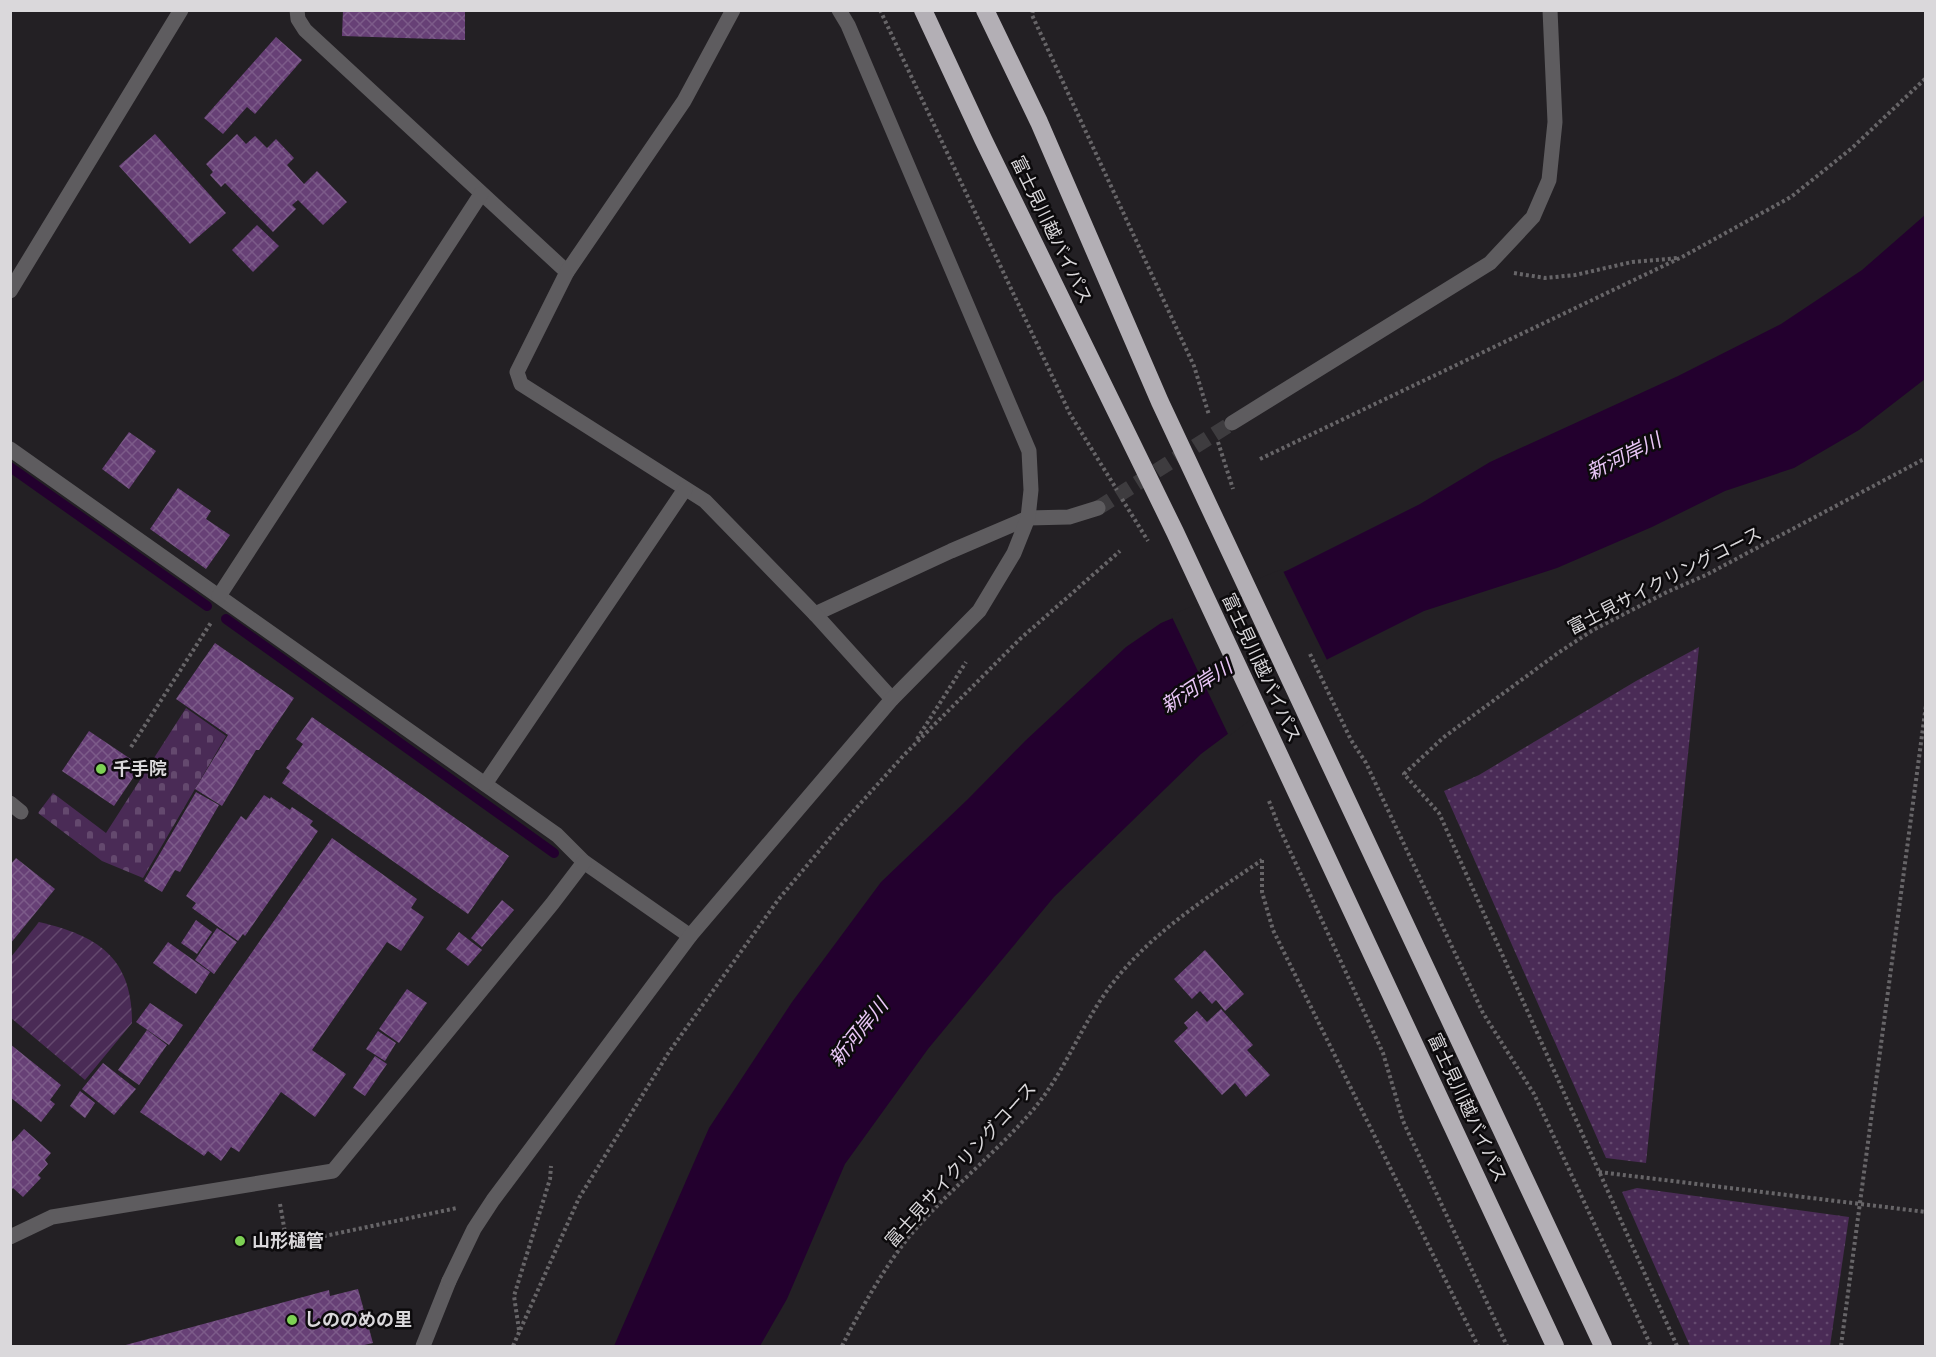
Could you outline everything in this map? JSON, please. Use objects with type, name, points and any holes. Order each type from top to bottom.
[{"type":"highway","name":"富士見川越バイパス","points":[[923,10],[983,139],[1175,532],[1555,1347]]},
{"type":"highway","name":"富士見川越バイパス","points":[[985,10],[1039,122],[1136,349],[1603,1347]]},
{"type":"street","points":[[10,291],[181,10]]},
{"type":"street","points":[[297,10],[298,19],[305,30],[567,272]]},
{"type":"street","points":[[733,10],[684,101],[567,272],[517,372],[521,384],[705,501],[815,614],[892,699]]},
{"type":"street","points":[[423,1347],[449,1281],[474,1229],[493,1200],[690,936],[892,699],[979,611],[1014,553],[1028,518],[1031,490],[1029,451],[853,36],[839,10]]},
{"type":"street","points":[[1232,423],[1490,263],[1533,217],[1549,180],[1555,122],[1550,10]]},
{"type":"street","points":[[222,598],[481,194]]},
{"type":"street","points":[[10,449],[557,835],[584,862],[690,936]]},
{"type":"street","points":[[485,784],[685,489]]},
{"type":"street","points":[[815,614],[1028,518],[1069,517],[1098,508]]},
{"type":"street","points":[[10,1237],[52,1218],[333,1171],[545,913],[584,862]]},
{"type":"path","points":[[880,10],[1070,414],[1151,547]]},
{"type":"path","points":[[1033,10],[1032,15],[1194,366],[1211,420]]},
{"type":"path","points":[[1260,459],[1682,257],[1791,197],[1852,148],[1926,78]]},
{"type":"path","points":[[1490,263],[1513,273],[1545,278],[1575,275],[1632,262],[1682,257]]},
{"type":"path","points":[[1217,441],[1234,494]]},
{"type":"path","name":"富士見サイクリングコース","points":[[1599,1172],[1439,813],[1404,774],[1444,738],[1558,653],[1593,630],[1735,560],[1926,458]]},
{"type":"path","points":[[513,1347],[579,1198],[669,1052],[778,900],[840,826],[912,746],[1020,639],[1120,551]]},
{"type":"path","points":[[131,747],[222,598]]},
{"type":"path","points":[[912,746],[970,656]]},
{"type":"path","points":[[1841,1347],[1926,705]]},
{"type":"path","points":[[1351,740],[1366,763],[1483,1013],[1534,1094],[1651,1347]]},
{"type":"path","points":[[1266,794],[1278,827],[1383,1053],[1403,1121],[1507,1347]]},
{"type":"path","name":"富士見サイクリングコース","points":[[842,1347],[870,1295],[909,1238],[1032,1111],[1046,1093],[1091,1014],[1112,984],[1166,928],[1262,860],[1262,892],[1273,930],[1478,1347]]},
{"type":"path","points":[[519,1331],[514,1296],[550,1179],[551,1166]]},
{"type":"path","points":[[1599,1172],[1926,1212]]},
{"type":"path","points":[[1599,1172],[1677,1347]]},
{"type":"path","points":[[276,1181],[286,1244],[493,1200]]},
{"type":"green space","points":[[1699,647],[1646,1163],[1606,1158],[1444,791],[1479,775],[1636,681]]},
{"type":"green space","points":[[186,708],[226,736],[143,878],[102,861],[38,813],[53,793],[106,833]]},
{"type":"green space","points":[[39,922],[79,935],[95,943],[108,953],[126,982],[132,1023],[85,1080],[11,1018],[11,957]]},
{"type":"green space","points":[[1637,1188],[1849,1217],[1830,1346],[1690,1346],[1622,1192]]},
{"type":"water","name":"新河岸川","points":[[1925,215],[1925,379],[1859,430],[1794,468],[1725,491],[1652,527],[1557,568],[1424,611],[1328,659],[1201,754],[1054,897],[928,1049],[845,1164],[787,1299],[760,1346],[614,1346],[709,1128],[792,1002],[881,882],[1025,741],[1126,647],[1161,623],[1288,570],[1420,504],[1490,462],[1678,376],[1781,324],[1862,270]]},
{"type":"pier","points":[[1282,569],[1328,662],[1229,736],[1171,615]]},
{"type":"building","points":[[343,10],[465,10],[465,40],[342,36]]},
{"type":"building","points":[[276,37],[302,60],[255,114],[247,107],[223,134],[204,118]]},
{"type":"building","points":[[155,134],[226,213],[190,244],[119,166]]},
{"type":"building","points":[[237,134],[246,144],[255,136],[267,148],[276,139],[294,158],[287,165],[304,184],[317,171],[347,202],[323,225],[298,200],[292,205],[296,209],[273,232],[225,183],[221,187],[210,175],[213,172],[206,164]]},
{"type":"building","points":[[257,225],[279,246],[253,272],[232,250]]},
{"type":"building","points":[[129,432],[156,451],[129,489],[102,469]]},
{"type":"building","points":[[178,488],[211,511],[206,519],[230,535],[206,569],[150,529]]},
{"type":"building","points":[[215,643],[294,698],[259,750],[256,750],[222,806],[195,789],[228,735],[176,699]]},
{"type":"building","points":[[312,717],[509,856],[468,914],[282,783],[290,771],[286,768],[303,744],[296,739]]},
{"type":"building","name":"千手院","points":[[89,731],[141,766],[114,806],[62,771]]},
{"type":"building","points":[[196,792],[219,805],[180,872],[175,870],[162,892],[144,881]]},
{"type":"building","points":[[264,795],[290,810],[292,807],[313,821],[310,825],[318,831],[245,936],[243,934],[238,941],[192,908],[196,903],[186,896],[241,816],[246,820]]},
{"type":"building","points":[[332,838],[417,899],[411,908],[424,917],[401,951],[387,942],[312,1050],[346,1074],[315,1117],[281,1092],[239,1152],[231,1147],[221,1161],[208,1151],[204,1156],[140,1112]]},
{"type":"building","points":[[16,858],[55,889],[10,944],[10,865]]},
{"type":"building","points":[[502,900],[514,910],[482,947],[471,938]]},
{"type":"building","points":[[196,920],[212,932],[197,954],[181,943]]},
{"type":"building","points":[[217,928],[237,942],[214,974],[195,960]]},
{"type":"building","points":[[459,932],[482,950],[468,966],[446,949]]},
{"type":"building","points":[[168,942],[210,972],[196,994],[153,963]]},
{"type":"building","points":[[1205,950],[1244,994],[1225,1011],[1216,1000],[1212,1004],[1200,991],[1192,999],[1174,979]]},
{"type":"building","points":[[407,989],[427,1003],[399,1043],[379,1029]]},
{"type":"building","points":[[150,1003],[183,1025],[169,1045],[136,1022]]},
{"type":"building","points":[[1221,1009],[1253,1045],[1247,1050],[1270,1075],[1246,1097],[1235,1083],[1222,1095],[1174,1041],[1188,1028],[1184,1023],[1197,1011],[1207,1022]]},
{"type":"building","points":[[147,1030],[167,1045],[139,1085],[118,1070]]},
{"type":"building","points":[[378,1031],[396,1043],[385,1061],[366,1049]]},
{"type":"building","points":[[10,1044],[61,1085],[50,1100],[55,1104],[41,1122],[10,1097]]},
{"type":"building","points":[[375,1056],[387,1064],[365,1096],[353,1088]]},
{"type":"building","points":[[103,1063],[136,1089],[114,1115],[82,1089]]},
{"type":"building","points":[[80,1091],[95,1103],[85,1118],[70,1106]]},
{"type":"building","points":[[24,1129],[51,1153],[45,1160],[48,1164],[38,1175],[41,1178],[23,1197],[13,1188],[10,1191],[10,1144]]},
{"type":"building","name":"しののめの里","points":[[358,1289],[373,1343],[360,1346],[122,1346],[329,1290],[330,1296]]},
{"type":"waterway","points":[[10,467],[207,606]]},
{"type":"waterway","points":[[226,619],[554,853]]},
{"type":"tunnel","points":[[1098,508],[1232,423]]},
{"type":"place","name":"千手院","points":[[101,769]]},
{"type":"place","name":"山形樋管","points":[[240,1241]]},
{"type":"place","name":"しののめの里","points":[[292,1320]]}]
